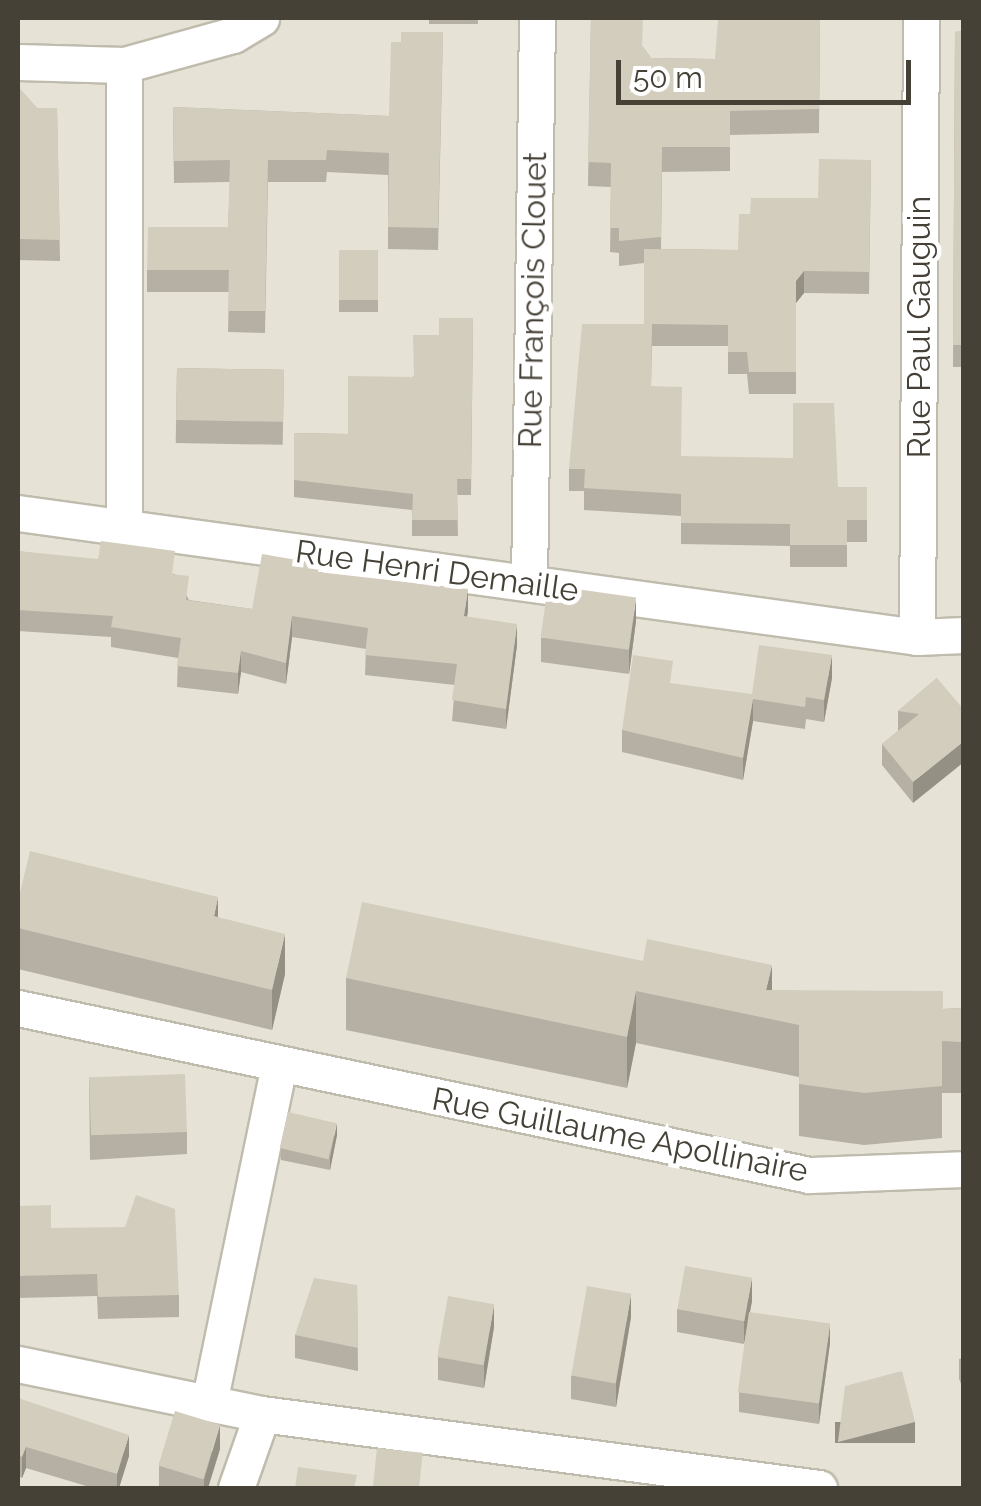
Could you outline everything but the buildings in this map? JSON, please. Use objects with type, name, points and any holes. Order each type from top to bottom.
[{"type":"street","points":[[18,62],[124,65],[233,36],[261,18]]},
{"type":"street","name":"Rue François Clouet","points":[[529,583],[537,18]]},
{"type":"street","name":"Rue Paul Gauguin","points":[[917,637],[921,18]]},
{"type":"street","points":[[124,65],[124,528]]},
{"type":"street","name":"Rue Henri Demaille","points":[[18,513],[917,637],[964,635]]},
{"type":"street","name":"Rue Guillaume Apollinaire","points":[[18,1008],[809,1176],[964,1169]]},
{"type":"street","points":[[208,1403],[279,1065]]},
{"type":"street","points":[[18,1364],[262,1414],[819,1488]]},
{"type":"street","points":[[236,1488],[262,1414]]},
{"type":"shaded area","points":[[18,18],[963,18],[963,1488],[18,1488]]}]
